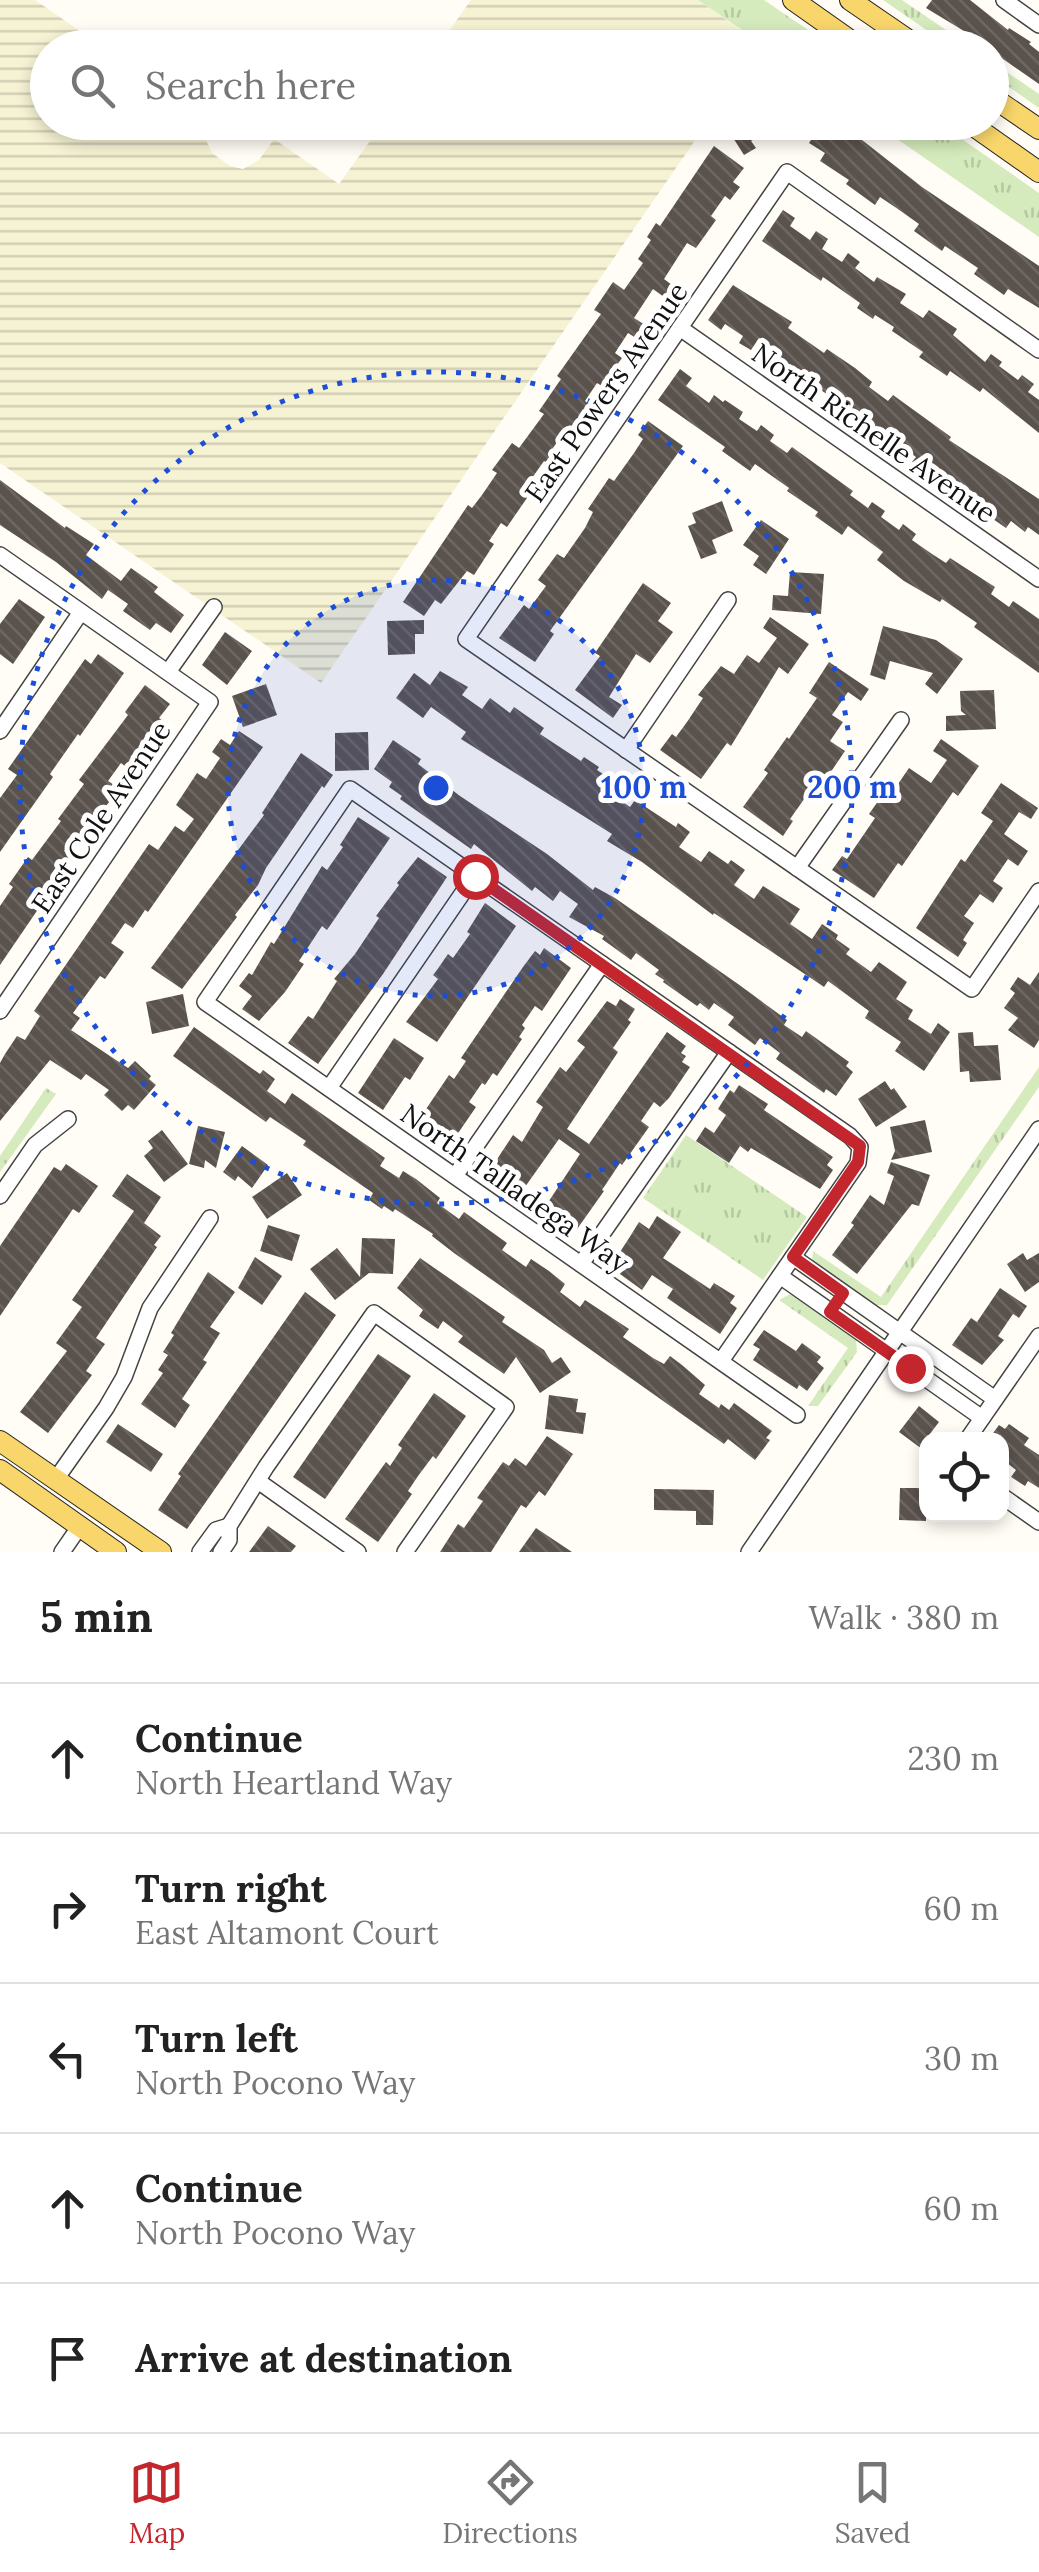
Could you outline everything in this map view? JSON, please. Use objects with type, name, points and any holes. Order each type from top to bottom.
[{"type":"main road","points":[[793,0],[836,30]]},
{"type":"main road","points":[[850,0],[894,30]]},
{"type":"main road","points":[[1009,109],[1039,129]]},
{"type":"main road","points":[[994,140],[1039,172]]},
{"type":"main road","points":[[0,1441],[160,1552]]},
{"type":"main road","points":[[0,1470],[80,1526],[102,1548]]},
{"type":"main road","points":[[80,1526],[112,1538],[132,1552]]},
{"type":"street","points":[[1004,0],[1036,18]]},
{"type":"street","name":"East Powers Avenue","points":[[626,750],[466,639],[787,172],[1039,350]]},
{"type":"street","name":"North Richelle Avenue","points":[[680,328],[1039,580]]},
{"type":"street","points":[[0,555],[168,672],[214,607]]},
{"type":"street","points":[[728,600],[626,750],[972,989],[1039,891]]},
{"type":"street","points":[[0,730],[81,612]]},
{"type":"street","name":"East Cole Avenue","points":[[0,1011],[210,702],[168,672]]},
{"type":"street","points":[[797,868],[900,720]]},
{"type":"street","name":"North Talladega Way","points":[[475,876],[350,790],[205,1002],[797,1415]]},
{"type":"street","points":[[330,1088],[475,876],[728,1052],[860,1146],[858,1162],[721,1362]]},
{"type":"street","points":[[456,1176],[602,964]]},
{"type":"street","points":[[582,1264],[728,1052]]},
{"type":"street","points":[[0,1196],[35,1145],[68,1119]]},
{"type":"street","points":[[748,1552],[1039,1129]]},
{"type":"street","points":[[56,1479],[106,1408],[124,1377],[150,1308],[210,1218]]},
{"type":"street","points":[[793,1257],[995,1399]]},
{"type":"street","points":[[780,1276],[982,1418]]},
{"type":"street","points":[[830,1312],[843,1293]]},
{"type":"street","points":[[221,1552],[229,1540],[229,1526],[374,1314],[506,1407],[406,1552]]},
{"type":"street","points":[[972,1432],[1039,1336]]},
{"type":"street","points":[[933,1383],[946,1364]]},
{"type":"street","points":[[258,1481],[358,1552]]},
{"type":"street","points":[[1009,1501],[1039,1522]]},
{"type":"street","points":[[62,1552],[80,1526]]},
{"type":"street","points":[[200,1552],[216,1530],[229,1526]]},
{"type":"shaded area","points":[[0,0],[35,0],[78,30],[30,30],[30,140],[206,140],[212,153],[230,166],[243,169],[259,160],[275,140],[339,184],[371,140],[695,140],[321,683],[0,463]]},
{"type":"shaded area","points":[[471,0],[698,0],[741,30],[450,30]]},
{"type":"green space","points":[[698,0],[764,0],[808,30],[742,30]]},
{"type":"green space","points":[[883,0],[902,0],[946,30],[926,30]]},
{"type":"green space","points":[[1009,74],[1039,94],[1039,108],[1009,87]]},
{"type":"green space","points":[[899,140],[963,140],[1039,193],[1039,237]]},
{"type":"green space","points":[[1039,1067],[1039,1087],[887,1305],[873,1305],[812,1260],[813,1251],[881,1297]]},
{"type":"green space","points":[[46,1088],[56,1094],[0,1172],[0,1156]]},
{"type":"green space","points":[[686,1135],[807,1217],[763,1280],[643,1198]]},
{"type":"green space","points":[[790,1294],[856,1339],[857,1352],[818,1406],[808,1406],[848,1348],[779,1300]]},
{"type":"building","points":[[932,0],[970,0],[1008,30],[962,30],[926,8]]},
{"type":"building","points":[[1009,28],[1039,52],[1039,84],[1009,63]]},
{"type":"building","points":[[734,140],[753,140],[756,148],[744,155]]},
{"type":"building","points":[[862,140],[922,187],[1039,266],[1039,308],[1008,289],[1004,295],[974,274],[978,268],[945,246],[942,251],[914,231],[919,224],[880,197],[875,205],[846,184],[849,180],[820,161],[825,153],[809,143]]},
{"type":"building","points":[[714,146],[744,168],[733,182],[740,187],[730,200],[725,196],[711,216],[716,220],[696,248],[687,243],[664,279],[672,285],[664,297],[653,289],[634,318],[645,325],[636,338],[628,333],[615,353],[622,358],[602,386],[597,383],[585,401],[590,405],[578,424],[566,429],[553,448],[558,452],[549,464],[544,461],[532,478],[538,482],[507,527],[501,523],[489,541],[494,544],[474,575],[467,571],[441,604],[435,600],[424,616],[403,602],[468,505],[472,508],[482,495],[497,473],[492,470],[512,443],[519,448],[544,414],[539,411],[561,379],[557,376],[601,314],[594,310],[613,282],[624,290],[643,263],[638,259],[651,240],[647,237],[656,223],[660,226]]},
{"type":"building","points":[[783,210],[795,218],[790,226],[810,240],[816,231],[828,239],[822,249],[842,262],[848,253],[860,262],[855,268],[874,282],[877,277],[906,294],[900,303],[923,318],[929,310],[957,329],[953,335],[985,362],[991,354],[1002,362],[999,366],[1018,380],[1022,375],[1034,384],[1028,392],[1039,400],[1039,433],[983,388],[980,392],[950,371],[947,376],[919,357],[923,352],[892,331],[894,327],[875,315],[873,319],[857,308],[860,303],[823,277],[821,281],[762,241]]},
{"type":"building","points":[[733,285],[792,322],[788,328],[824,353],[827,349],[855,368],[872,382],[869,387],[888,401],[893,395],[951,437],[949,440],[1039,499],[1039,535],[1028,527],[1025,532],[1011,521],[1006,528],[977,508],[981,502],[968,490],[945,475],[940,482],[912,462],[916,457],[885,434],[881,440],[852,420],[857,413],[819,389],[815,395],[771,363],[779,351],[759,338],[751,350],[739,343],[743,336],[725,324],[721,330],[708,320]]},
{"type":"building","points":[[680,369],[692,378],[686,386],[709,403],[714,395],[725,400],[743,412],[739,419],[757,431],[761,425],[774,435],[770,441],[787,453],[792,447],[853,491],[850,495],[868,508],[872,502],[885,511],[881,517],[899,530],[903,524],[916,534],[912,540],[932,554],[946,563],[950,558],[995,587],[991,594],[1009,607],[1013,601],[1039,619],[1039,673],[942,599],[940,602],[904,581],[877,560],[883,552],[848,526],[842,535],[815,516],[818,512],[787,491],[789,488],[755,464],[750,471],[722,451],[725,447],[658,400]]},
{"type":"building","points":[[648,421],[683,446],[550,631],[554,634],[535,662],[499,638],[524,605],[529,609],[546,586],[538,580],[557,554],[564,558],[585,528],[593,512],[588,509],[609,478],[614,481],[634,453],[643,439],[638,435]]},
{"type":"building","points":[[0,480],[65,528],[94,544],[86,555],[121,581],[131,568],[158,587],[154,592],[184,615],[171,633],[156,623],[150,630],[123,611],[128,604],[108,590],[102,599],[0,525]]},
{"type":"building","points":[[722,501],[733,531],[712,540],[717,553],[701,559],[688,526],[696,523],[692,513]]},
{"type":"building","points":[[761,520],[789,539],[766,574],[753,565],[759,556],[743,545]]},
{"type":"building","points":[[790,572],[824,574],[821,614],[772,610],[773,595],[788,596]]},
{"type":"building","points":[[643,583],[671,603],[658,621],[673,632],[650,663],[636,654],[609,697],[622,705],[613,718],[575,690]]},
{"type":"building","points":[[19,599],[45,617],[13,664],[0,654],[0,624]]},
{"type":"building","points":[[770,617],[809,644],[788,674],[779,667],[731,746],[727,743],[701,779],[660,750],[687,722],[703,698],[698,695],[721,666],[734,674],[747,655],[759,663],[777,638],[763,628]]},
{"type":"building","points":[[424,620],[424,634],[415,634],[415,654],[388,655],[387,621]]},
{"type":"building","points":[[883,626],[936,640],[963,659],[937,694],[925,684],[933,673],[890,661],[885,680],[870,675]]},
{"type":"building","points":[[225,632],[252,651],[227,685],[202,665]]},
{"type":"building","points":[[98,654],[124,673],[50,774],[53,777],[0,852],[0,798],[17,775],[8,769],[85,659],[91,664]]},
{"type":"building","points":[[829,662],[869,689],[861,701],[848,692],[832,715],[843,722],[830,741],[845,751],[824,782],[819,778],[790,819],[793,821],[783,836],[743,807],[768,773],[764,770],[817,698],[809,693]]},
{"type":"building","points":[[440,671],[468,687],[462,695],[482,709],[490,698],[510,713],[514,707],[544,728],[540,734],[581,761],[584,757],[599,767],[597,770],[615,782],[608,792],[630,807],[635,800],[676,827],[678,823],[690,832],[679,847],[701,862],[709,851],[745,870],[734,885],[754,899],[763,886],[800,909],[790,924],[812,939],[822,924],[850,949],[846,954],[871,972],[879,962],[907,982],[896,999],[913,1010],[908,1019],[931,1034],[938,1023],[950,1032],[924,1071],[895,1051],[901,1042],[865,1018],[869,1011],[828,981],[824,987],[713,915],[607,841],[612,834],[461,739],[466,732],[431,707],[423,718],[396,698],[414,673],[430,685]]},
{"type":"building","points":[[266,684],[277,715],[243,727],[232,696]]},
{"type":"building","points":[[145,685],[170,704],[159,718],[166,723],[131,771],[121,763],[108,781],[120,789],[64,851],[73,858],[0,965],[0,906],[13,887],[9,884],[61,821],[58,819],[84,784],[79,780],[128,715],[125,712]]},
{"type":"building","points":[[994,690],[996,729],[946,731],[946,716],[966,715],[961,711],[960,691]]},
{"type":"building","points":[[239,731],[263,747],[148,912],[145,910],[133,928],[125,923],[111,943],[124,952],[105,979],[100,976],[73,1013],[80,1018],[71,1030],[128,1068],[135,1061],[156,1085],[134,1110],[128,1105],[122,1111],[104,1095],[109,1090],[86,1074],[81,1080],[50,1060],[0,1121],[0,1063],[5,1054],[17,1036],[25,1040],[40,1016],[34,1011],[149,844],[158,850],[175,826],[184,832],[194,819],[176,805],[197,773],[206,779],[220,758],[212,752],[221,739],[230,745]]},
{"type":"building","points":[[368,732],[369,770],[335,771],[335,733]]},
{"type":"building","points":[[941,739],[979,766],[958,796],[953,792],[902,866],[898,863],[874,898],[832,870],[842,856],[847,859],[875,818],[869,814],[891,783],[896,787],[909,768],[931,783],[947,760],[933,751]]},
{"type":"building","points":[[393,740],[421,759],[418,764],[460,796],[593,890],[595,887],[615,898],[738,984],[787,1020],[784,1025],[802,1037],[806,1031],[849,1062],[846,1066],[853,1072],[836,1096],[826,1089],[824,1093],[776,1059],[780,1053],[760,1038],[755,1045],[728,1025],[734,1017],[714,1003],[709,1010],[700,1003],[697,1006],[663,982],[655,974],[659,970],[636,953],[631,960],[602,939],[604,936],[569,917],[578,904],[560,891],[553,901],[535,887],[532,891],[474,844],[471,849],[400,799],[402,796],[389,787],[392,782],[374,769]]},
{"type":"building","points":[[301,753],[333,775],[266,868],[237,917],[182,989],[151,968],[264,815]]},
{"type":"building","points":[[1001,783],[1038,808],[1031,819],[1019,812],[1004,834],[1028,851],[1018,866],[1008,859],[993,881],[1003,888],[993,903],[980,894],[964,916],[974,923],[958,957],[916,928],[961,859],[965,862],[993,821],[981,813]]},
{"type":"building","points":[[358,817],[390,838],[327,930],[322,926],[285,992],[259,1021],[242,1009],[252,996],[239,986],[249,973],[252,975],[271,942],[274,944],[322,866],[327,870]]},
{"type":"building","points":[[418,857],[447,877],[318,1064],[288,1043],[308,1016],[313,1019],[337,981],[334,979],[355,954],[397,883]]},
{"type":"building","points":[[485,903],[516,926],[437,1042],[406,1022],[438,979],[433,975],[448,954],[453,958],[470,934],[467,932]]},
{"type":"building","points":[[544,948],[571,968],[542,1011],[535,1006],[522,1025],[522,1039],[497,1076],[493,1073],[485,1085],[482,1083],[469,1102],[476,1107],[452,1142],[448,1140],[442,1148],[418,1132],[423,1125],[418,1121],[449,1075],[454,1079],[466,1061],[461,1058],[523,967],[535,951],[540,955]]},
{"type":"building","points":[[1039,972],[1039,1040],[1034,1048],[1008,1030],[1018,1018],[1004,1008],[1015,993],[1010,989],[1018,977],[1030,985]]},
{"type":"building","points":[[183,994],[189,1026],[152,1034],[146,1002]]},
{"type":"building","points":[[620,999],[635,1009],[628,1020],[631,1022],[613,1048],[618,1052],[567,1129],[589,1144],[667,1032],[686,1046],[681,1053],[686,1056],[682,1062],[690,1067],[660,1107],[654,1102],[641,1121],[649,1127],[570,1239],[543,1220],[548,1213],[543,1210],[580,1154],[559,1139],[520,1194],[516,1191],[510,1199],[484,1179],[513,1135],[522,1142],[543,1107],[536,1102],[560,1067],[566,1072],[585,1047],[577,1041],[607,1001],[616,1006]]},
{"type":"building","points":[[194,1027],[260,1074],[263,1070],[275,1079],[267,1091],[285,1104],[292,1093],[385,1158],[380,1166],[399,1178],[403,1171],[416,1179],[440,1198],[437,1203],[459,1219],[464,1212],[507,1243],[502,1250],[526,1267],[531,1259],[549,1271],[565,1284],[560,1292],[580,1307],[585,1300],[629,1329],[623,1337],[653,1358],[664,1364],[670,1356],[705,1385],[699,1394],[719,1408],[721,1404],[729,1410],[734,1403],[772,1431],[766,1438],[770,1440],[755,1460],[728,1439],[724,1444],[454,1253],[433,1234],[395,1209],[382,1209],[369,1200],[373,1193],[303,1145],[306,1141],[270,1117],[266,1122],[173,1056]]},
{"type":"building","points":[[973,1032],[974,1046],[998,1045],[1001,1080],[970,1082],[969,1071],[960,1072],[958,1033]]},
{"type":"building","points":[[394,1038],[424,1058],[410,1080],[405,1077],[383,1110],[358,1093]]},
{"type":"building","points":[[885,1081],[907,1107],[876,1127],[858,1099]]},
{"type":"building","points":[[739,1085],[768,1104],[764,1110],[833,1157],[827,1165],[833,1170],[820,1189],[751,1148],[748,1152],[740,1146],[729,1163],[696,1141],[705,1127],[714,1133],[726,1115],[718,1109],[730,1090],[734,1093]]},
{"type":"building","points":[[925,1120],[932,1152],[891,1160],[895,1151],[890,1127]]},
{"type":"building","points":[[198,1126],[225,1132],[216,1168],[205,1160],[204,1168],[189,1164]]},
{"type":"building","points":[[162,1130],[188,1164],[164,1182],[144,1156],[153,1148],[148,1141]]},
{"type":"building","points":[[242,1146],[268,1165],[252,1188],[238,1176],[235,1181],[223,1172]]},
{"type":"building","points":[[891,1162],[930,1175],[919,1206],[912,1204],[857,1274],[832,1255],[870,1195],[884,1205],[894,1176],[887,1173]]},
{"type":"building","points":[[66,1164],[98,1186],[79,1213],[73,1209],[0,1316],[0,1246],[54,1167],[61,1171]]},
{"type":"building","points":[[287,1173],[302,1195],[267,1219],[252,1197]]},
{"type":"building","points":[[127,1174],[161,1197],[144,1223],[161,1236],[96,1338],[105,1344],[86,1371],[92,1375],[48,1433],[20,1412],[67,1351],[56,1343],[82,1307],[72,1300],[134,1211],[112,1196]]},
{"type":"building","points":[[657,1216],[681,1232],[663,1258],[710,1289],[714,1283],[735,1296],[730,1303],[737,1308],[720,1334],[667,1298],[673,1289],[652,1275],[642,1290],[620,1274],[627,1257],[620,1252],[639,1222],[649,1229]]},
{"type":"building","points":[[268,1225],[300,1235],[292,1261],[260,1251]]},
{"type":"building","points":[[362,1238],[395,1239],[393,1274],[369,1273],[335,1300],[310,1269],[337,1248],[360,1277]]},
{"type":"building","points":[[1023,1253],[1027,1260],[1039,1253],[1039,1282],[1025,1292],[1007,1264]]},
{"type":"building","points":[[255,1257],[282,1276],[262,1305],[238,1288]]},
{"type":"building","points":[[420,1258],[505,1317],[502,1322],[544,1350],[552,1363],[561,1357],[571,1372],[540,1393],[516,1357],[504,1374],[458,1342],[463,1336],[443,1321],[438,1329],[419,1316],[423,1310],[397,1288]]},
{"type":"building","points":[[208,1272],[235,1292],[210,1327],[220,1333],[203,1360],[207,1362],[182,1399],[190,1405],[175,1428],[141,1404],[163,1373],[158,1370],[168,1355],[163,1352],[174,1335],[171,1333]]},
{"type":"building","points":[[1000,1288],[1027,1306],[1019,1318],[1013,1314],[998,1336],[1004,1340],[982,1365],[952,1345],[971,1318],[977,1322]]},
{"type":"building","points":[[305,1292],[336,1315],[187,1529],[158,1510],[181,1476],[178,1474]]},
{"type":"building","points":[[764,1330],[796,1351],[802,1343],[821,1357],[817,1362],[824,1368],[807,1391],[799,1385],[797,1389],[753,1360],[760,1349],[753,1345]]},
{"type":"building","points":[[378,1354],[411,1376],[325,1499],[293,1477]]},
{"type":"building","points":[[434,1393],[466,1416],[436,1459],[433,1456],[418,1476],[408,1491],[412,1494],[378,1542],[345,1519],[386,1462],[390,1466],[402,1448],[398,1445]]},
{"type":"building","points":[[549,1395],[578,1399],[576,1412],[586,1413],[583,1434],[545,1429]]},
{"type":"building","points":[[919,1406],[939,1422],[931,1432],[919,1432],[919,1447],[899,1432]]},
{"type":"building","points":[[118,1424],[163,1454],[151,1472],[106,1442]]},
{"type":"building","points":[[1009,1424],[1029,1438],[1024,1445],[1039,1455],[1039,1488],[1028,1481],[1025,1486],[1011,1477],[1016,1470],[1009,1464],[1009,1432],[994,1432],[999,1425],[1005,1429]]},
{"type":"building","points":[[547,1436],[573,1454],[545,1496],[539,1491],[526,1508],[521,1505],[491,1552],[440,1552],[458,1524],[464,1528],[483,1501],[477,1498],[503,1462],[509,1466],[515,1458],[526,1466]]},
{"type":"building","points":[[900,1488],[919,1488],[919,1521],[899,1520]]},
{"type":"building","points":[[654,1489],[714,1490],[713,1525],[696,1525],[696,1511],[654,1510]]},
{"type":"building","points":[[268,1526],[296,1546],[291,1552],[249,1552]]},
{"type":"building","points":[[536,1528],[572,1552],[519,1552]]},
{"type":"route","points":[[475,876],[860,1146],[858,1162],[793,1257],[843,1293],[830,1312],[910,1368]]}]
